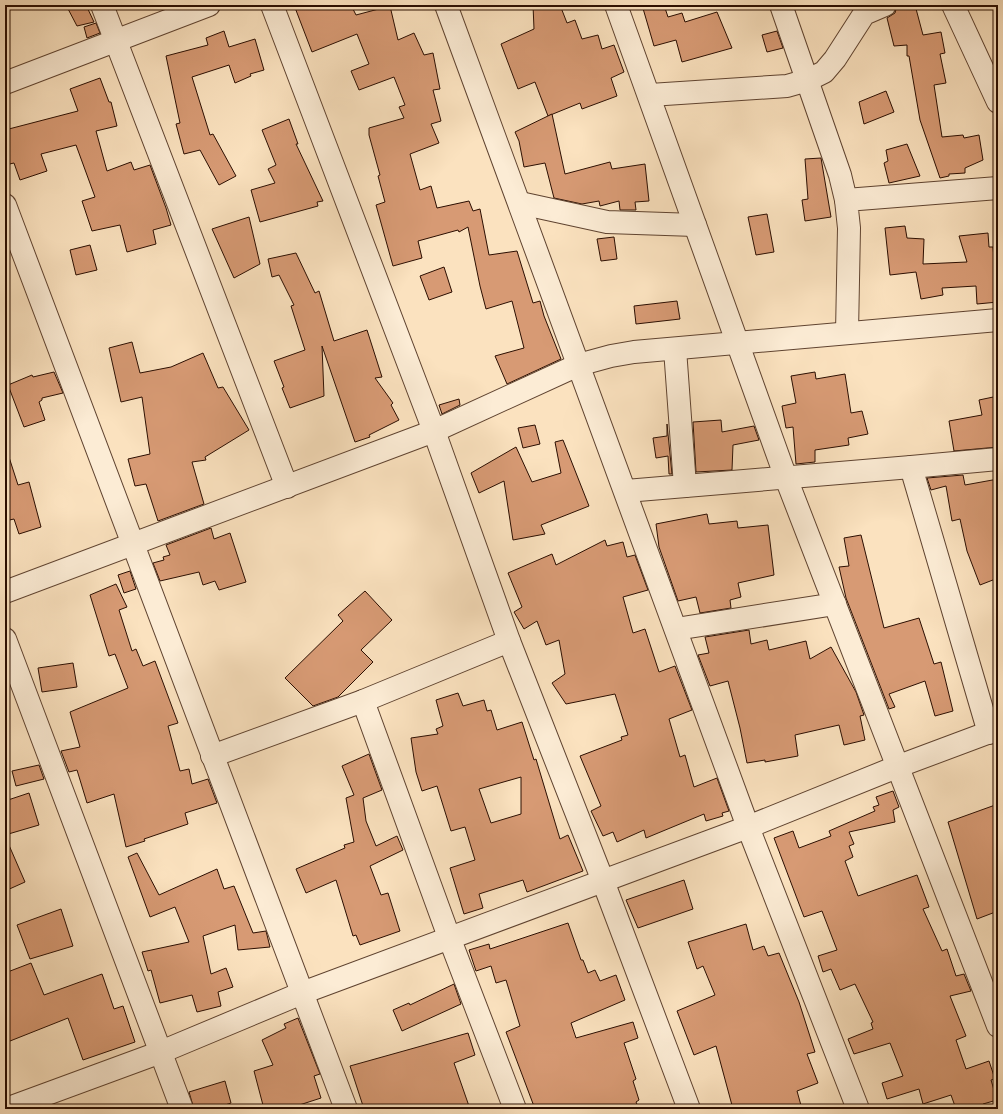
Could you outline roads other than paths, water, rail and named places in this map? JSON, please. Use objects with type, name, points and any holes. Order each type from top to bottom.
[{"type":"street","points":[[102,5],[287,487]]},
{"type":"street","points":[[5,82],[209,5]]},
{"type":"street","points":[[272,5],[434,431],[509,641],[603,881],[689,1109]]},
{"type":"street","points":[[446,5],[520,203],[578,365],[626,491],[748,827],[858,1109]]},
{"type":"street","points":[[616,5],[650,95],[737,345],[786,478],[899,766],[998,1026]]},
{"type":"street","points":[[781,5],[840,175],[846,200],[849,228],[847,333]]},
{"type":"street","points":[[650,95],[787,86],[808,80],[824,72],[835,59],[864,14],[885,5]]},
{"type":"street","points":[[953,5],[994,79],[998,102]]},
{"type":"street","points":[[846,200],[998,188]]},
{"type":"street","points":[[520,203],[607,222],[695,225]]},
{"type":"street","points":[[5,205],[346,1109]]},
{"type":"street","points":[[5,592],[434,431],[578,365],[611,356],[675,349],[737,345],[847,333],[998,320]]},
{"type":"street","points":[[675,349],[685,486]]},
{"type":"street","points":[[626,491],[911,468],[998,458]]},
{"type":"street","points":[[6,1109],[160,1052],[302,993],[449,937],[748,827],[899,766],[994,731],[911,468]]},
{"type":"street","points":[[676,629],[835,604]]},
{"type":"street","points":[[5,639],[182,1109]]},
{"type":"street","points":[[212,756],[364,701],[509,641]]},
{"type":"street","points":[[364,701],[449,937],[515,1109]]}]
